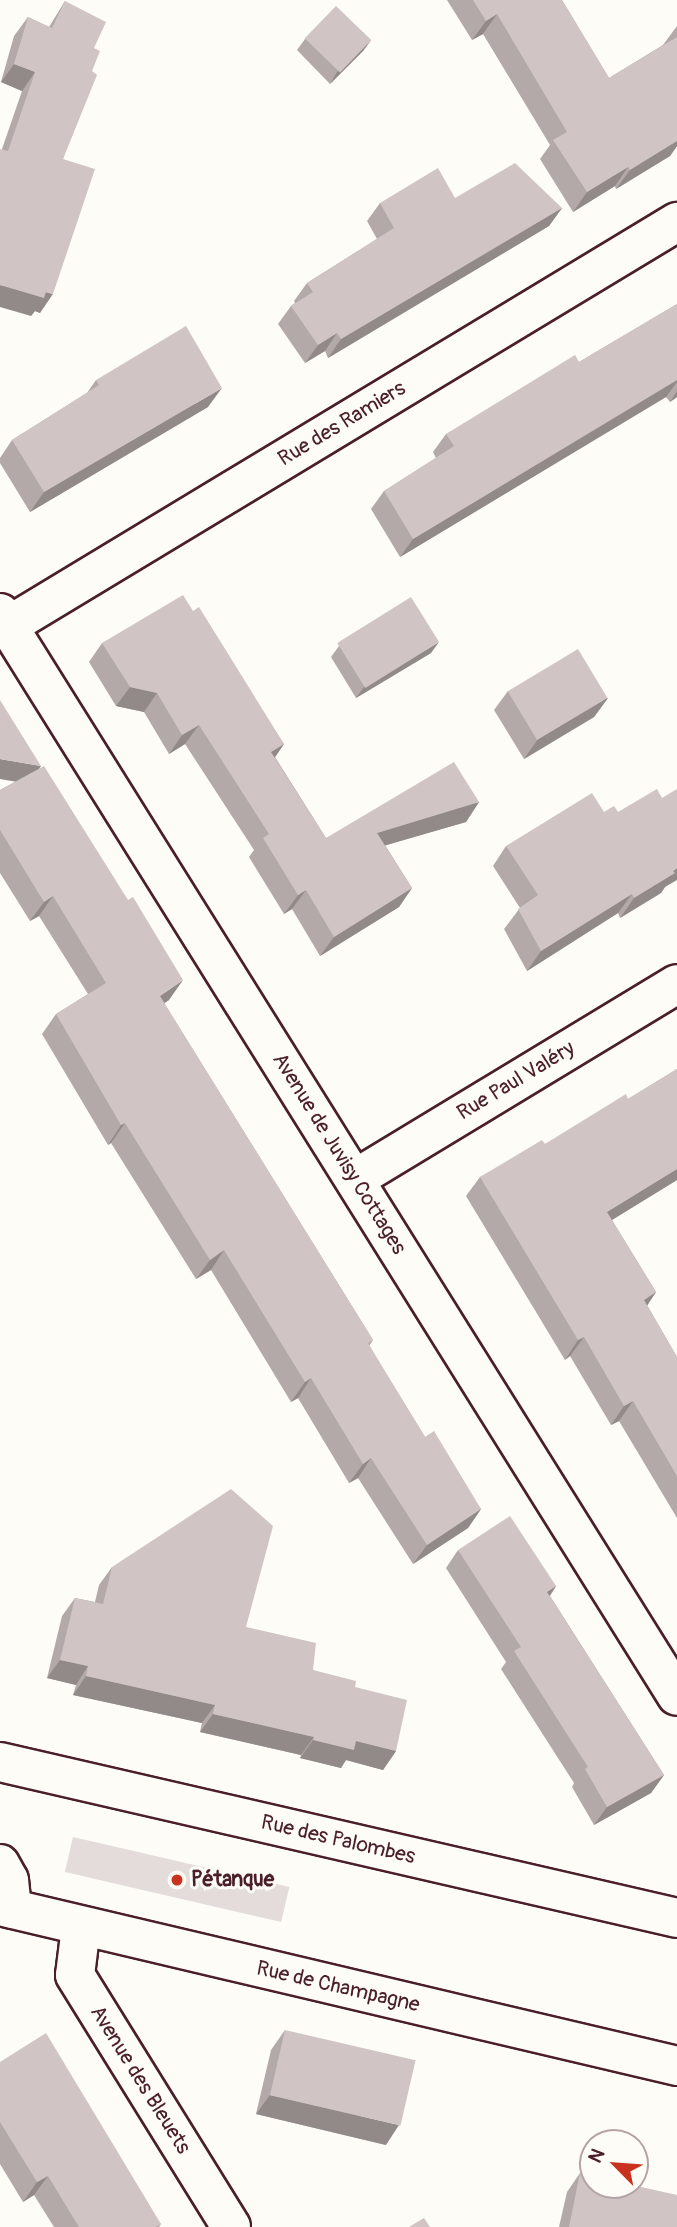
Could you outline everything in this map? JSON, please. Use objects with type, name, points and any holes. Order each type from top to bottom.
[{"type":"street","name":"Rue des Ramiers","points":[[4,620],[677,222]]},
{"type":"street","name":"Avenue de Juvisy Cottages","points":[[4,620],[677,1696]]},
{"type":"street","name":"Rue Paul Valéry","points":[[355,1179],[677,984]]},
{"type":"street","name":"Rue des Palombes","points":[[0,1762],[677,1918]]},
{"type":"street","points":[[0,1864],[9,1880],[6,1907]]},
{"type":"street","name":"Rue de Champagne","points":[[6,1907],[81,1927],[677,2066]]},
{"type":"street","name":"Avenue des Bleuets","points":[[81,1927],[75,1975],[231,2227]]},
{"type":"shaded area","name":"Pétanque","points":[[73,1837],[289,1887],[281,1922],[65,1872]]},
{"type":"building","points":[[473,0],[562,0],[609,78],[677,37],[677,141],[587,192],[553,140],[567,132],[497,14],[486,21]]},
{"type":"building","points":[[65,1],[106,22],[94,48],[100,51],[92,71],[97,75],[63,159],[95,169],[53,294],[46,292],[44,298],[0,285],[0,149],[8,151],[35,72],[14,64],[28,17],[52,28]]},
{"type":"building","points":[[336,6],[371,40],[340,72],[305,38]]},
{"type":"building","points":[[515,163],[562,208],[341,339],[337,333],[318,345],[291,306],[313,292],[307,283],[394,228],[380,203],[438,168],[455,198]]},
{"type":"building","points":[[677,304],[677,380],[413,539],[384,491],[454,446],[446,434],[575,355],[579,362]]},
{"type":"building","points":[[186,326],[222,388],[44,492],[12,440],[99,385],[96,380]]},
{"type":"building","points":[[183,595],[193,611],[199,607],[284,744],[271,752],[326,838],[454,762],[479,802],[377,833],[412,888],[334,937],[306,890],[298,895],[263,838],[269,834],[199,725],[182,735],[157,693],[130,687],[102,643]]},
{"type":"building","points":[[411,597],[439,642],[365,688],[337,643]]},
{"type":"building","points":[[578,649],[607,698],[537,740],[508,691]]},
{"type":"building","points":[[0,700],[41,766],[0,759]]},
{"type":"building","points":[[44,766],[128,900],[133,897],[183,980],[160,996],[373,1340],[368,1343],[425,1437],[434,1431],[481,1509],[427,1545],[371,1458],[363,1464],[311,1378],[305,1382],[224,1250],[210,1260],[125,1123],[121,1125],[56,1014],[106,983],[53,896],[44,902],[0,830],[0,790]]},
{"type":"building","points":[[657,789],[662,798],[677,789],[675,873],[634,898],[632,894],[541,951],[518,909],[538,895],[506,846],[592,793],[604,812],[614,806],[618,812]]},
{"type":"building","points":[[677,1069],[677,1169],[607,1212],[656,1292],[644,1300],[677,1357],[677,1476],[633,1401],[624,1406],[584,1337],[578,1340],[480,1177],[542,1140],[545,1144],[626,1094],[628,1099]]},
{"type":"building","points":[[231,1489],[273,1526],[246,1627],[316,1643],[313,1670],[356,1681],[355,1687],[407,1700],[396,1751],[356,1741],[354,1750],[313,1740],[314,1737],[213,1714],[215,1705],[86,1676],[88,1666],[60,1660],[75,1598],[103,1604],[112,1567]]},
{"type":"building","points":[[510,1516],[556,1586],[547,1592],[664,1775],[607,1807],[585,1769],[588,1767],[514,1651],[521,1647],[458,1550]]},
{"type":"building","points":[[285,2030],[416,2060],[400,2125],[270,2095]]},
{"type":"building","points":[[46,2033],[161,2224],[156,2227],[79,2227],[48,2176],[37,2182],[0,2122],[0,2062]]},
{"type":"building","points":[[579,2178],[579,2199],[649,2199],[649,2189],[677,2195],[677,2227],[569,2227]]},
{"type":"building","points":[[424,2218],[430,2227],[409,2227]]},
{"type":"place","name":"Pétanque","points":[[177,1880]]}]
